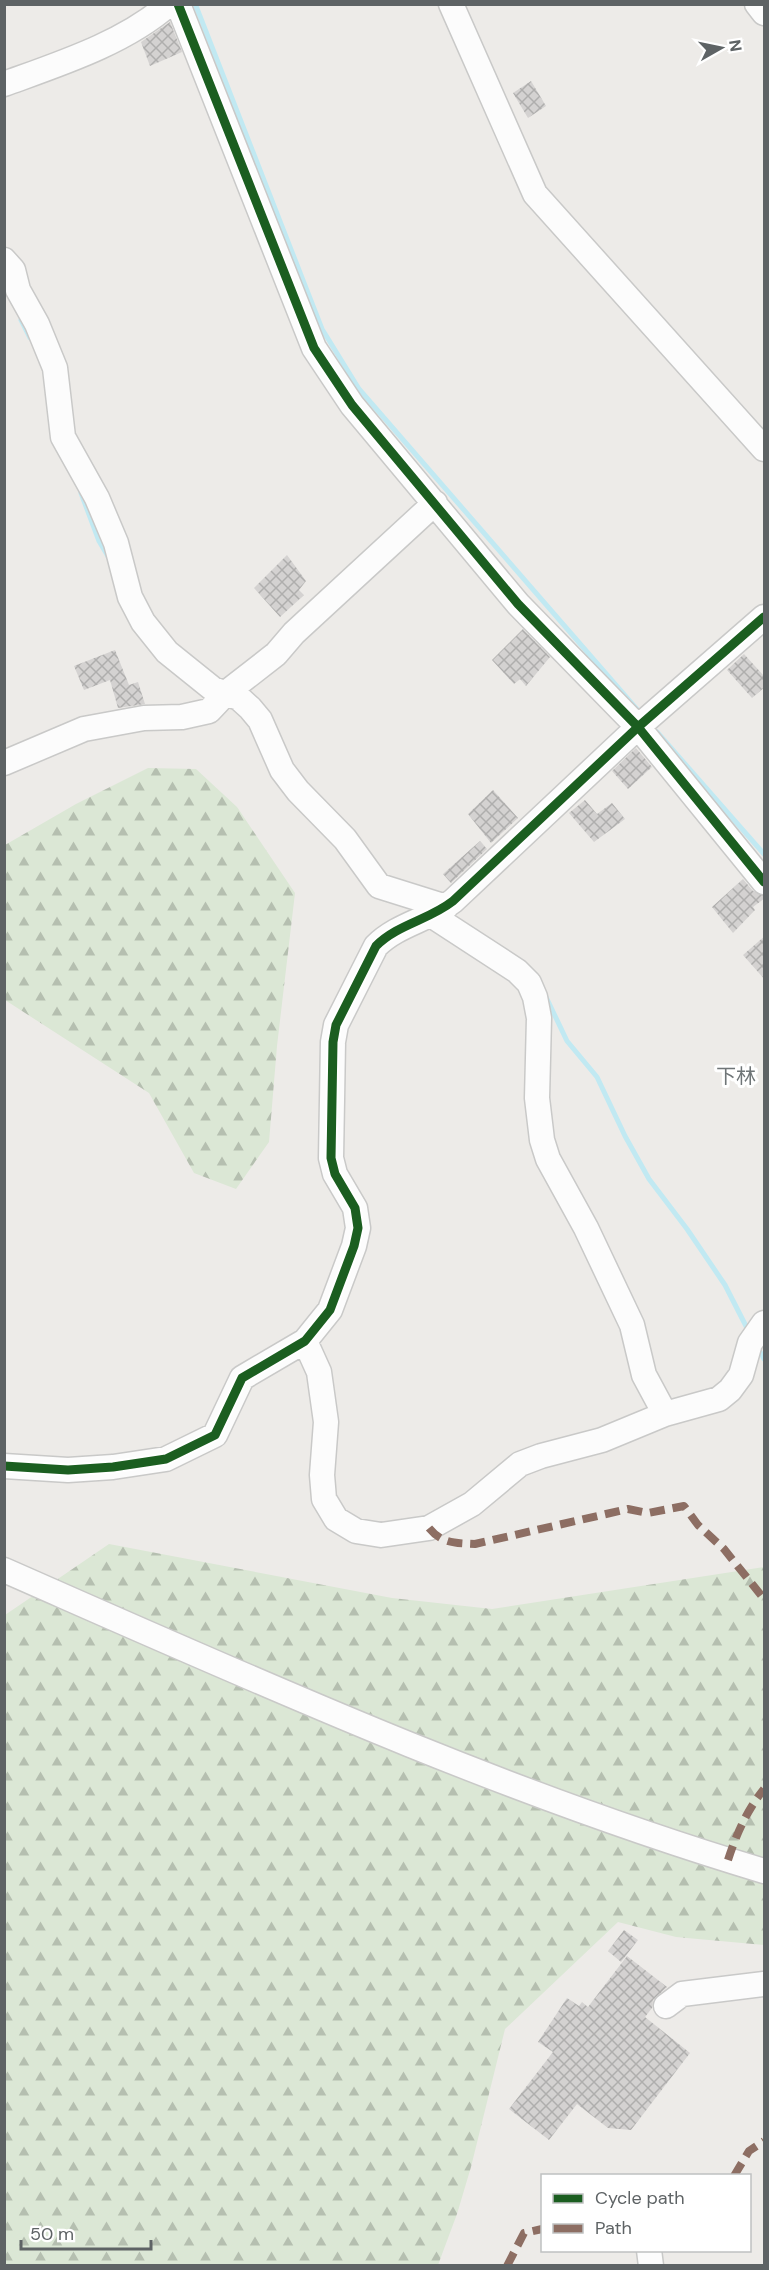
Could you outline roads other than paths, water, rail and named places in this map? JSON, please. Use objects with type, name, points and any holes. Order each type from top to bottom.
[{"type":"street","points":[[4,84],[54,66],[130,31],[169,4]]},
{"type":"street","points":[[178,4],[314,348],[352,405],[518,604],[645,722],[765,882]]},
{"type":"street","points":[[451,4],[535,194],[765,449]]},
{"type":"street","points":[[757,4],[765,13]]},
{"type":"street","points":[[4,260],[13,270],[18,290],[37,324],[55,368],[63,437],[97,498],[116,543],[130,597],[143,622],[167,652],[213,689],[220,700]]},
{"type":"street","points":[[4,763],[84,729],[144,718],[182,717],[209,711],[276,654],[294,633],[435,503]]},
{"type":"street","points":[[4,1466],[68,1470],[113,1467],[166,1459],[215,1435],[242,1378],[305,1341],[330,1310],[354,1246],[358,1228],[355,1208],[335,1174],[331,1158],[331,1057],[336,1025],[376,946],[397,929],[438,911],[645,722],[765,617]]},
{"type":"street","points":[[220,700],[238,698],[260,720],[282,770],[298,791],[345,839],[379,886],[438,911],[530,983],[539,1018],[537,1098],[542,1140],[548,1159],[586,1228],[632,1325],[644,1375],[665,1414]]},
{"type":"street","points":[[305,1341],[319,1372],[326,1422],[322,1475],[324,1499],[336,1519],[356,1531],[381,1535],[429,1528],[472,1504],[520,1464],[602,1440],[665,1414],[719,1399],[730,1390],[741,1375],[757,1333]]},
{"type":"street","points":[[4,1570],[223,1667],[516,1788],[765,1871]]},
{"type":"street","points":[[666,2006],[682,1994],[765,1984]]},
{"type":"waterway","points":[[196,6],[322,329],[359,389],[641,714]]},
{"type":"waterway","points":[[21,320],[30,338]]},
{"type":"waterway","points":[[81,493],[99,541],[109,558]]},
{"type":"waterway","points":[[657,732],[764,854]]},
{"type":"waterway","points":[[546,997],[567,1041],[597,1077],[625,1136],[649,1179],[725,1285],[749,1332]]},
{"type":"waterway","points":[[758,1348],[764,1359]]},
{"type":"district","name":"下林","points":[[736,1076]]}]
